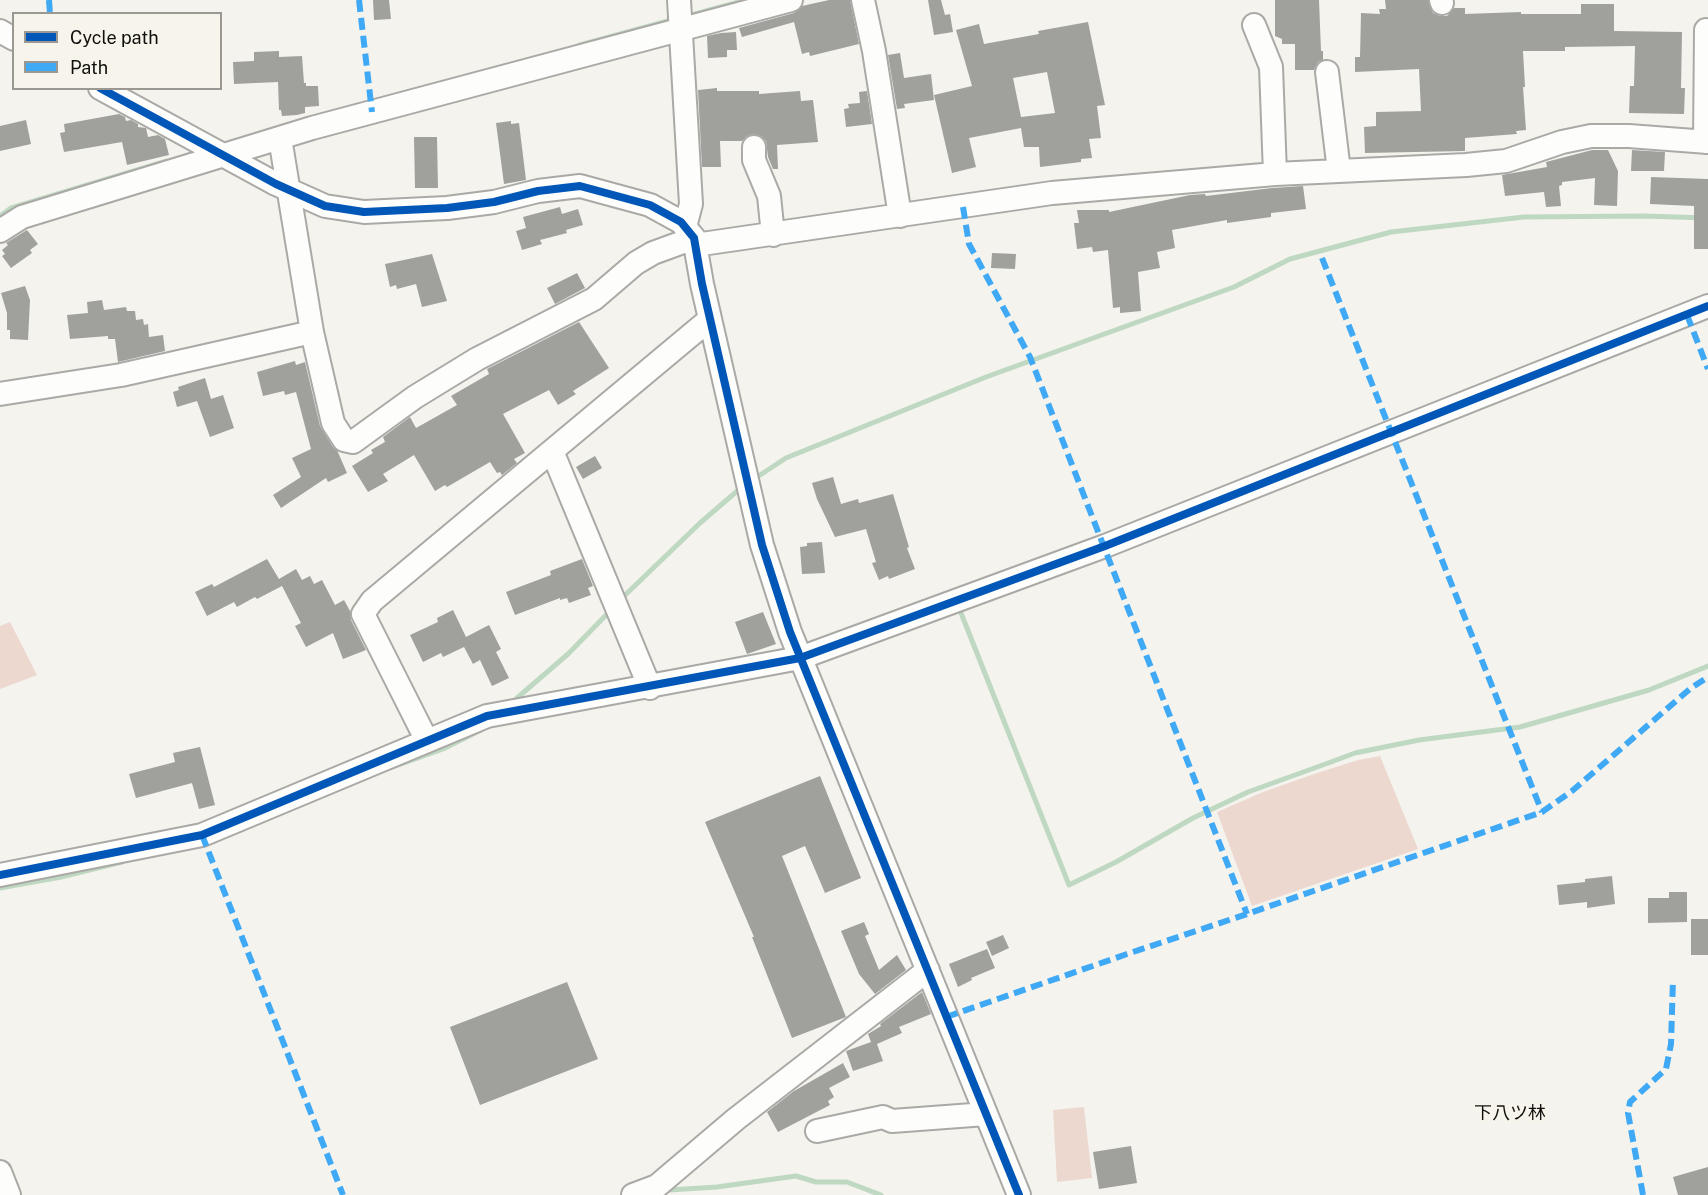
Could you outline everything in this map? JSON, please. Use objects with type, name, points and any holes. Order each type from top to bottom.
[{"type":"street","points":[[680,0],[691,237],[762,545],[800,658],[1018,1195]]},
{"type":"street","points":[[0,231],[22,217],[280,138],[791,0]]},
{"type":"street","points":[[863,0],[874,51],[900,216]]},
{"type":"street","points":[[1254,25],[1272,67],[1275,174]]},
{"type":"street","points":[[280,138],[312,332],[333,423],[344,440],[353,442],[415,397],[477,359],[594,299],[636,263],[691,237],[773,235],[1052,194],[1275,174],[1506,161],[1562,142],[1591,136],[1629,136],[1707,142],[1706,30]]},
{"type":"street","points":[[1327,72],[1340,171]]},
{"type":"street","points":[[104,90],[224,156],[325,206],[364,212],[447,208],[580,186],[650,205],[681,222],[691,237]]},
{"type":"street","points":[[754,147],[754,160],[770,196],[773,235]]},
{"type":"street","points":[[0,875],[202,835],[487,716],[800,658],[1105,546],[1708,306]]},
{"type":"street","points":[[427,741],[363,614],[372,601],[710,319]]},
{"type":"street","points":[[0,394],[121,375],[312,332]]},
{"type":"street","points":[[552,451],[650,687]]},
{"type":"street","points":[[633,1195],[657,1186],[736,1119],[928,970]]},
{"type":"street","points":[[817,1131],[883,1117],[892,1121],[986,1114]]},
{"type":"street","points":[[0,1172],[9,1195]]},
{"type":"shaded area","points":[[10,622],[37,675],[0,689],[0,626]]},
{"type":"shaded area","points":[[1380,756],[1418,849],[1252,906],[1217,812],[1263,792],[1314,774],[1358,760]]},
{"type":"shaded area","points":[[1084,1107],[1092,1178],[1057,1182],[1053,1110]]},
{"type":"building","points":[[373,0],[389,0],[391,19],[374,20]]},
{"type":"building","points":[[829,0],[850,0],[859,44],[810,56],[809,52],[802,54],[794,22],[742,37],[739,28],[794,13],[802,6]]},
{"type":"building","points":[[928,0],[941,0],[945,15],[950,14],[953,32],[934,35]]},
{"type":"building","points":[[1275,0],[1319,0],[1323,60],[1318,62],[1314,70],[1295,70],[1295,44],[1282,44],[1282,39],[1275,36]]},
{"type":"building","points":[[1385,0],[1428,0],[1433,13],[1440,16],[1447,16],[1454,8],[1465,8],[1465,14],[1521,12],[1521,14],[1581,14],[1581,4],[1614,4],[1614,31],[1682,32],[1681,88],[1685,88],[1684,114],[1629,113],[1630,86],[1634,86],[1635,46],[1565,47],[1565,51],[1523,51],[1526,130],[1516,131],[1517,134],[1465,138],[1465,151],[1365,153],[1364,127],[1376,126],[1376,112],[1421,111],[1419,69],[1355,72],[1355,57],[1360,57],[1361,13],[1380,14],[1379,9],[1386,9]]},
{"type":"building","points":[[1088,22],[1105,105],[1097,106],[1101,138],[1089,139],[1092,158],[1081,159],[1081,162],[1040,167],[1039,147],[1024,147],[1021,128],[969,138],[976,167],[952,173],[934,95],[972,86],[956,30],[979,24],[984,44],[1039,34],[1038,31]],"holes":[[[1047,72],[1055,113],[1021,117],[1013,78]]]},
{"type":"building","points":[[736,32],[737,50],[727,50],[727,57],[708,58],[707,36]]},
{"type":"building","points":[[279,51],[279,57],[302,56],[304,83],[306,86],[318,86],[319,106],[305,107],[305,113],[282,116],[279,110],[278,82],[234,84],[233,62],[254,61],[254,52]]},
{"type":"building","points":[[900,53],[904,78],[931,74],[934,100],[904,104],[905,108],[897,109],[888,55]]},
{"type":"building","points":[[717,88],[717,91],[759,91],[759,94],[800,91],[801,101],[813,100],[818,142],[777,145],[778,169],[773,169],[768,157],[766,141],[761,136],[753,134],[742,141],[720,141],[721,167],[702,167],[698,90]]},
{"type":"building","points":[[867,91],[872,124],[846,127],[844,109],[849,108],[848,104],[860,103],[859,92]]},
{"type":"building","points":[[119,114],[125,117],[126,121],[131,120],[138,124],[138,127],[146,128],[148,137],[158,135],[165,139],[169,155],[127,165],[122,142],[64,152],[60,133],[65,132],[64,124]]},
{"type":"building","points":[[26,120],[31,144],[0,151],[0,126]]},
{"type":"building","points":[[511,121],[511,124],[519,123],[526,180],[504,184],[496,123]]},
{"type":"building","points":[[414,137],[437,137],[438,188],[415,188]]},
{"type":"building","points":[[1592,150],[1608,150],[1618,171],[1617,206],[1594,205],[1595,178],[1562,182],[1559,186],[1561,206],[1546,207],[1544,192],[1505,196],[1502,175],[1547,167],[1546,162]]},
{"type":"building","points":[[1632,150],[1665,152],[1664,171],[1631,171]]},
{"type":"building","points":[[1651,177],[1708,179],[1708,249],[1694,249],[1694,206],[1650,204]]},
{"type":"building","points":[[1303,186],[1306,209],[1271,213],[1271,217],[1227,223],[1227,220],[1172,230],[1175,248],[1157,252],[1160,268],[1138,272],[1141,311],[1120,313],[1120,307],[1113,308],[1108,250],[1093,252],[1092,247],[1077,249],[1074,223],[1079,223],[1077,210],[1109,210],[1109,212],[1190,195],[1205,194],[1206,196]]},
{"type":"building","points":[[560,207],[562,214],[578,209],[583,225],[566,230],[567,233],[540,240],[542,244],[522,250],[516,231],[526,228],[523,217]]},
{"type":"building","points":[[27,230],[38,244],[30,250],[32,253],[11,268],[2,256],[5,254],[2,250],[8,245],[6,243]]},
{"type":"building","points":[[992,253],[1016,254],[1015,269],[991,268]]},
{"type":"building","points":[[432,254],[447,301],[422,307],[416,284],[397,289],[396,285],[390,287],[385,264]]},
{"type":"building","points":[[577,273],[585,288],[555,304],[547,288]]},
{"type":"building","points":[[25,286],[30,300],[28,340],[10,339],[10,330],[7,330],[7,313],[1,293]]},
{"type":"building","points":[[102,300],[104,310],[126,307],[127,311],[135,311],[136,320],[143,319],[144,325],[148,324],[149,337],[163,335],[165,351],[118,362],[115,339],[108,339],[108,336],[70,339],[67,315],[88,313],[87,302]]},
{"type":"building","points":[[579,322],[609,368],[573,391],[576,394],[558,405],[549,390],[503,414],[525,453],[514,459],[517,463],[502,475],[500,472],[497,473],[490,462],[447,487],[445,485],[435,491],[414,455],[383,474],[388,481],[368,492],[352,466],[373,453],[371,450],[385,442],[383,437],[410,417],[416,428],[457,405],[451,396],[489,374],[487,369]]},
{"type":"building","points":[[295,361],[296,365],[305,362],[320,426],[337,450],[347,473],[328,482],[326,478],[281,508],[273,495],[301,477],[292,458],[311,449],[296,392],[285,395],[284,391],[263,396],[257,372]]},
{"type":"building","points":[[205,378],[211,399],[223,395],[234,428],[210,437],[197,401],[177,407],[173,392],[179,390],[178,387]]},
{"type":"building","points":[[595,456],[602,468],[583,479],[576,467]]},
{"type":"building","points":[[833,477],[841,504],[858,499],[859,503],[893,494],[915,569],[889,579],[888,576],[879,580],[872,563],[876,562],[866,529],[835,537],[812,483]]},
{"type":"building","points":[[822,542],[825,573],[802,574],[800,547],[807,546],[807,543]]},
{"type":"building","points":[[267,559],[279,579],[296,569],[302,580],[310,576],[314,584],[322,580],[335,605],[344,600],[366,650],[343,659],[333,633],[306,647],[295,626],[301,623],[282,586],[237,607],[234,602],[207,616],[195,592],[212,584],[214,587]]},
{"type":"building","points":[[582,559],[593,586],[588,588],[591,595],[569,603],[567,598],[560,600],[560,598],[515,615],[506,592],[551,575],[550,571]]},
{"type":"building","points":[[453,610],[466,637],[489,625],[501,649],[496,652],[509,678],[492,686],[480,660],[473,664],[464,647],[443,657],[441,653],[423,662],[410,635],[438,622],[437,618]]},
{"type":"building","points":[[763,612],[776,644],[747,654],[735,622]]},
{"type":"building","points":[[200,747],[215,805],[199,809],[192,783],[136,798],[129,774],[175,762],[173,753]]},
{"type":"building","points":[[820,776],[861,878],[825,893],[805,846],[782,856],[846,1017],[792,1038],[752,937],[754,937],[705,822]]},
{"type":"building","points":[[1612,876],[1615,904],[1587,908],[1587,902],[1559,905],[1557,885]]},
{"type":"building","points":[[1669,892],[1687,892],[1687,922],[1648,923],[1648,898],[1669,898]]},
{"type":"building","points":[[1691,919],[1708,919],[1708,955],[1691,955]]},
{"type":"building","points":[[864,922],[869,934],[865,936],[879,970],[897,955],[906,970],[875,994],[859,974],[841,931]]},
{"type":"building","points":[[1003,935],[1009,948],[992,956],[986,942]]},
{"type":"building","points":[[987,949],[995,968],[971,978],[972,980],[958,987],[949,964]]},
{"type":"building","points":[[567,982],[598,1059],[480,1105],[450,1027]]},
{"type":"building","points":[[922,992],[931,1014],[899,1027],[902,1033],[877,1044],[883,1061],[853,1071],[846,1051],[871,1042],[868,1034]]},
{"type":"building","points":[[843,1063],[850,1077],[829,1088],[834,1097],[828,1101],[830,1105],[778,1132],[767,1112],[794,1091]]},
{"type":"building","points":[[1131,1146],[1137,1183],[1099,1189],[1093,1152]]},
{"type":"building","points":[[1708,1167],[1708,1195],[1678,1195],[1673,1177]]},
{"type":"waterway","points":[[684,17],[746,0]]},
{"type":"waterway","points":[[580,45],[675,19]]},
{"type":"waterway","points":[[0,216],[11,208],[167,161]]},
{"type":"waterway","points":[[754,479],[786,458],[986,377],[1234,287],[1290,259],[1391,232],[1524,217],[1708,218]]},
{"type":"waterway","points":[[620,600],[700,523],[743,486]]},
{"type":"waterway","points":[[959,608],[1069,885],[1116,862],[1193,818],[1248,792],[1355,753],[1419,740],[1520,727],[1649,690],[1708,666]]},
{"type":"waterway","points":[[514,705],[517,698],[568,654],[612,609]]},
{"type":"waterway","points":[[390,768],[443,749],[481,730]]},
{"type":"waterway","points":[[0,888],[61,877],[122,862]]},
{"type":"waterway","points":[[663,1193],[669,1190],[717,1187],[796,1176],[816,1182],[847,1182],[881,1195]]},
{"type":"marked path","points":[[49,0],[50,12]]},
{"type":"marked path","points":[[359,0],[372,112]]},
{"type":"marked path","points":[[963,207],[969,244],[1030,357],[1247,914]]},
{"type":"marked path","points":[[1322,258],[1542,812]]},
{"type":"marked path","points":[[1687,315],[1708,369]]},
{"type":"marked path","points":[[946,1017],[1542,812],[1572,791],[1691,688],[1708,677]]},
{"type":"marked path","points":[[202,835],[343,1195]]},
{"type":"marked path","points":[[1643,1195],[1628,1113],[1630,1102],[1666,1069],[1671,1044],[1673,979]]},
{"type":"cycle path","points":[[104,90],[276,184],[325,206],[364,212],[447,208],[494,202],[538,191],[580,186],[650,205],[681,222],[694,238],[702,284],[762,545],[790,632],[1019,1195]]},
{"type":"cycle path","points":[[0,875],[202,835],[487,716],[800,658],[1105,546],[1708,306]]},
{"type":"district","name":"下八ツ林","points":[[1510,1113]]}]
